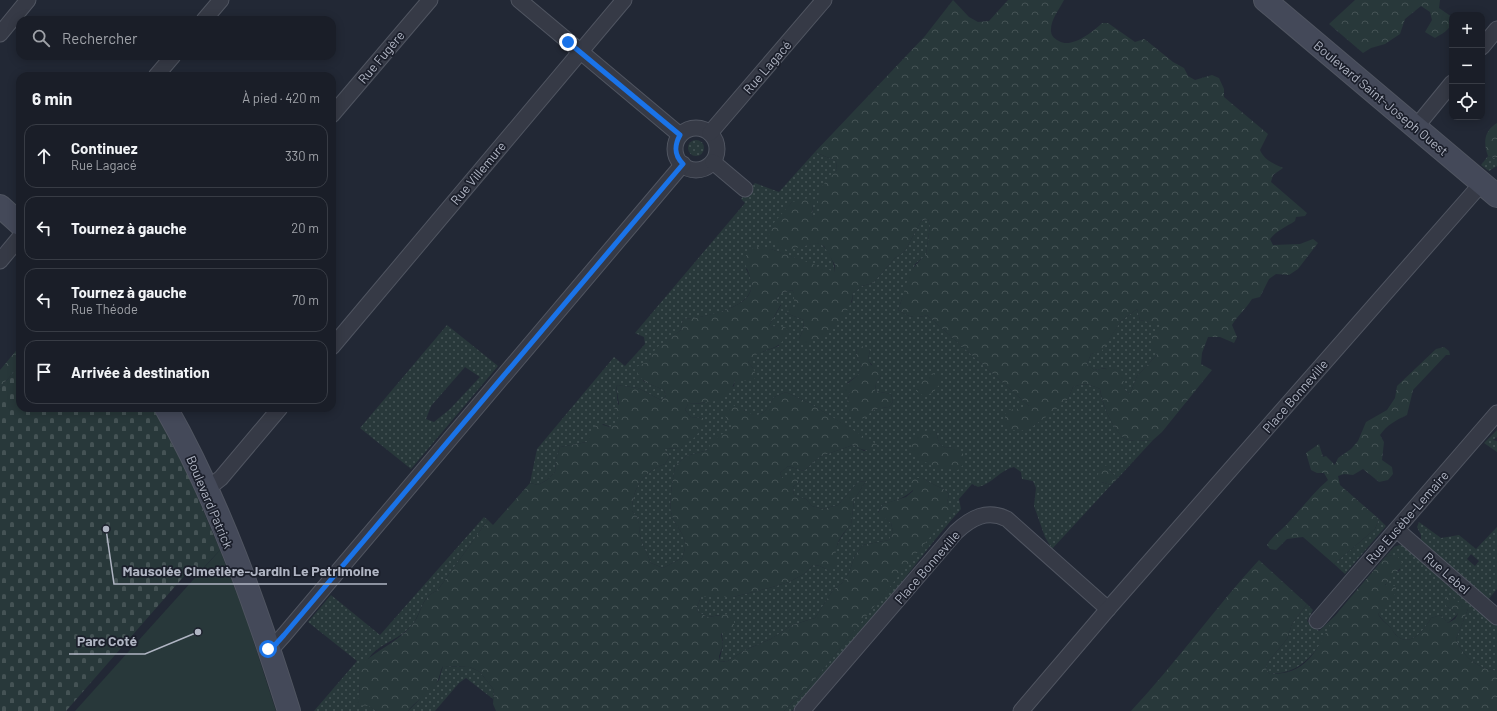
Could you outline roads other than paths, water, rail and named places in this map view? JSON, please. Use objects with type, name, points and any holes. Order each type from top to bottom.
[{"type":"street","points":[[0,34],[28,0]]},
{"type":"street","points":[[207,16],[221,0]]},
{"type":"street","name":"Rue Fugère","points":[[336,110],[430,0]]},
{"type":"street","points":[[519,0],[680,135]]},
{"type":"street","name":"Rue Villemure","points":[[336,342],[624,0]]},
{"type":"street","name":"Rue Lagacé","points":[[710,133],[824,0]]},
{"type":"street","name":"Boulevard Saint-Joseph Ouest","points":[[1265,0],[1491,191]]},
{"type":"street","points":[[1485,43],[1497,29]]},
{"type":"street","points":[[159,72],[170,60]]},
{"type":"street","points":[[1416,127],[1449,88]]},
{"type":"street","points":[[693,128],[700,128],[710,133],[716,141],[717,148],[712,162],[708,166],[695,169],[683,164],[676,153],[677,140],[680,135],[693,128]]},
{"type":"street","points":[[712,162],[745,189]]},
{"type":"street","points":[[268,649],[275,645],[284,635],[683,164]]},
{"type":"street","name":"Place Bonneville","points":[[1021,711],[1108,608],[1491,191]]},
{"type":"street","points":[[0,206],[16,220]]},
{"type":"street","points":[[0,261],[16,242]]},
{"type":"street","name":"Boulevard Patrick","points":[[168,412],[207,489],[268,649],[289,711]]},
{"type":"street","points":[[207,489],[221,478],[277,412]]},
{"type":"street","name":"Rue Eusèbe-Lemaire","points":[[1317,621],[1497,413]]},
{"type":"street","name":"Place Bonneville","points":[[802,711],[956,532],[977,516],[993,514],[1007,518],[1108,608]]},
{"type":"street","name":"Rue Lebel","points":[[1396,530],[1497,617]]},
{"type":"place","name":"Mausolée Cimetière-Jardin Le Patrimoine","points":[[106,529]]},
{"type":"place","name":"Parc Coté","points":[[198,632]]}]
